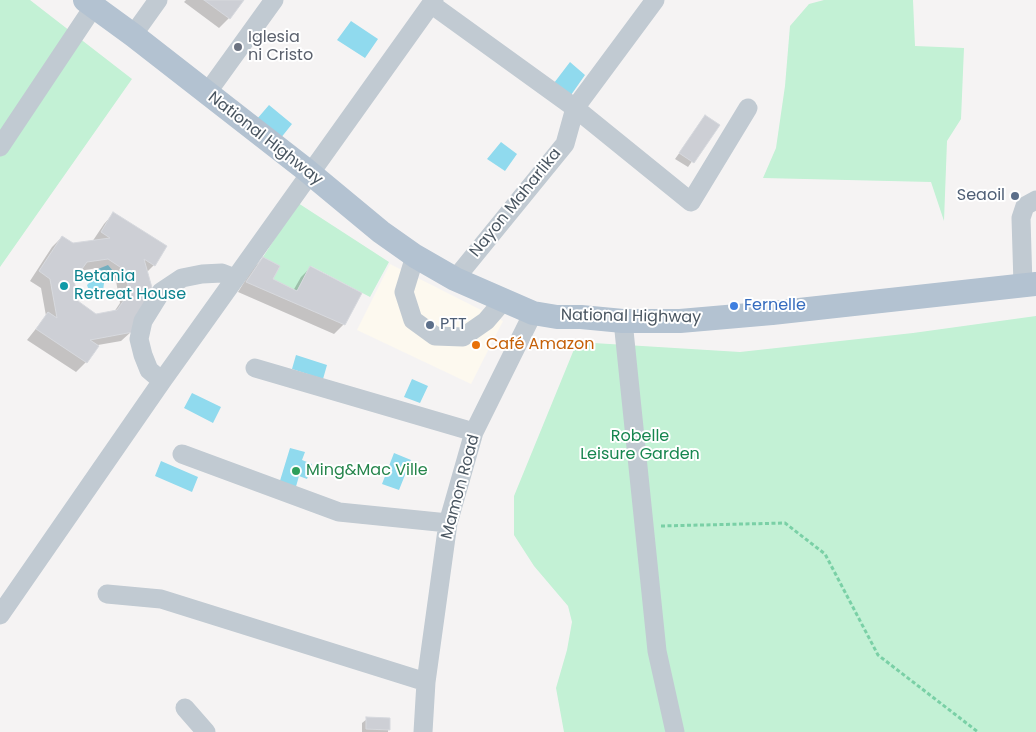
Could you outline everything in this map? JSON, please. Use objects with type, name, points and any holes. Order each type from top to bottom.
[{"type":"main road","name":"National Highway","points":[[89,3],[207,93],[381,232],[415,256],[455,279],[533,313],[557,318],[581,317],[623,321],[680,321],[1030,285]]},
{"type":"street","points":[[133,35],[158,0]]},
{"type":"street","points":[[207,93],[274,0]]},
{"type":"street","name":"Nayon Maharlika","points":[[455,279],[564,144],[575,108],[655,0]]},
{"type":"street","points":[[0,615],[162,381],[433,2],[575,108],[690,202],[748,108]]},
{"type":"street","points":[[0,147],[89,3]]},
{"type":"street","points":[[1030,285],[1021,218],[1025,206],[1036,200]]},
{"type":"street","points":[[415,256],[404,292],[413,320],[435,336],[462,337],[486,322],[504,300]]},
{"type":"street","points":[[162,381],[149,370],[142,355],[140,339],[143,321],[161,292],[182,278],[202,274],[222,273],[235,278]]},
{"type":"street","name":"Mamon Road","points":[[423,732],[426,682],[448,523],[474,432],[533,313]]},
{"type":"street","points":[[623,321],[657,651],[675,732]]},
{"type":"street","points":[[255,368],[474,432]]},
{"type":"street","points":[[182,454],[339,512],[448,523]]},
{"type":"street","points":[[107,594],[161,599],[426,682]]},
{"type":"street","points":[[185,708],[206,732]]},
{"type":"path","points":[[643,526],[785,523],[825,554],[878,655],[978,732]]},
{"type":"shaded area","name":"PTT","points":[[390,264],[503,321],[471,384],[357,330]]},
{"type":"green space","points":[[0,0],[30,0],[132,79],[0,267]]},
{"type":"green space","points":[[824,0],[913,0],[915,46],[964,48],[961,119],[947,141],[944,221],[931,182],[763,178],[776,148],[785,86],[790,26],[809,4]]},
{"type":"green space","points":[[298,203],[389,262],[370,297],[311,266],[297,291],[273,279],[280,266],[263,257]]},
{"type":"green space","name":"Robelle Leisure Garden","points":[[1036,316],[1036,732],[564,732],[556,688],[567,650],[572,622],[568,606],[534,566],[514,535],[514,496],[577,342],[740,352],[913,333]]},
{"type":"water","points":[[351,21],[378,39],[365,58],[337,40]]},
{"type":"water","points":[[570,62],[585,75],[571,95],[554,83]]},
{"type":"water","points":[[269,105],[292,124],[280,139],[257,119]]},
{"type":"water","points":[[501,142],[517,154],[505,171],[487,159]]},
{"type":"water","points":[[108,265],[113,271],[111,279],[104,283],[103,291],[97,294],[89,291],[87,285],[96,276],[98,269]]},
{"type":"water","points":[[296,355],[327,365],[323,379],[292,369]]},
{"type":"water","points":[[412,379],[428,386],[420,403],[404,397]]},
{"type":"water","points":[[192,393],[221,407],[213,423],[184,408]]},
{"type":"water","name":"Ming&Mac Ville","points":[[290,448],[305,452],[302,460],[312,464],[307,479],[299,476],[295,490],[279,484]]},
{"type":"water","points":[[394,453],[411,460],[399,490],[382,484]]},
{"type":"water","points":[[161,461],[198,477],[192,492],[155,476]]},
{"type":"building","points":[[204,0],[244,0],[230,19]]},
{"type":"building","points":[[705,115],[720,125],[694,163],[679,153]]},
{"type":"building","name":"Betania Retreat House","points":[[113,212],[167,246],[155,266],[144,259],[154,295],[133,332],[90,340],[99,346],[87,363],[36,329],[48,312],[57,318],[50,279],[39,271],[62,236],[73,243],[110,238],[101,232]],"holes":[[[108,259],[126,271],[129,293],[117,310],[96,314],[78,301],[74,280],[87,262]]]},
{"type":"building","points":[[263,257],[280,266],[273,279],[297,291],[310,266],[362,293],[345,325],[246,282]]},
{"type":"building","points":[[366,717],[390,718],[390,730],[366,729]]},
{"type":"place","name":"Iglesia ni Cristo","points":[[238,47]]},
{"type":"place","name":"Seaoil","points":[[1015,196]]},
{"type":"place","name":"Betania Retreat House","points":[[64,286]]},
{"type":"place","name":"Fernelle","points":[[734,306]]},
{"type":"place","name":"PTT","points":[[430,325]]},
{"type":"place","name":"Café Amazon","points":[[476,345]]},
{"type":"place","name":"Ming&Mac Ville","points":[[296,471]]}]
